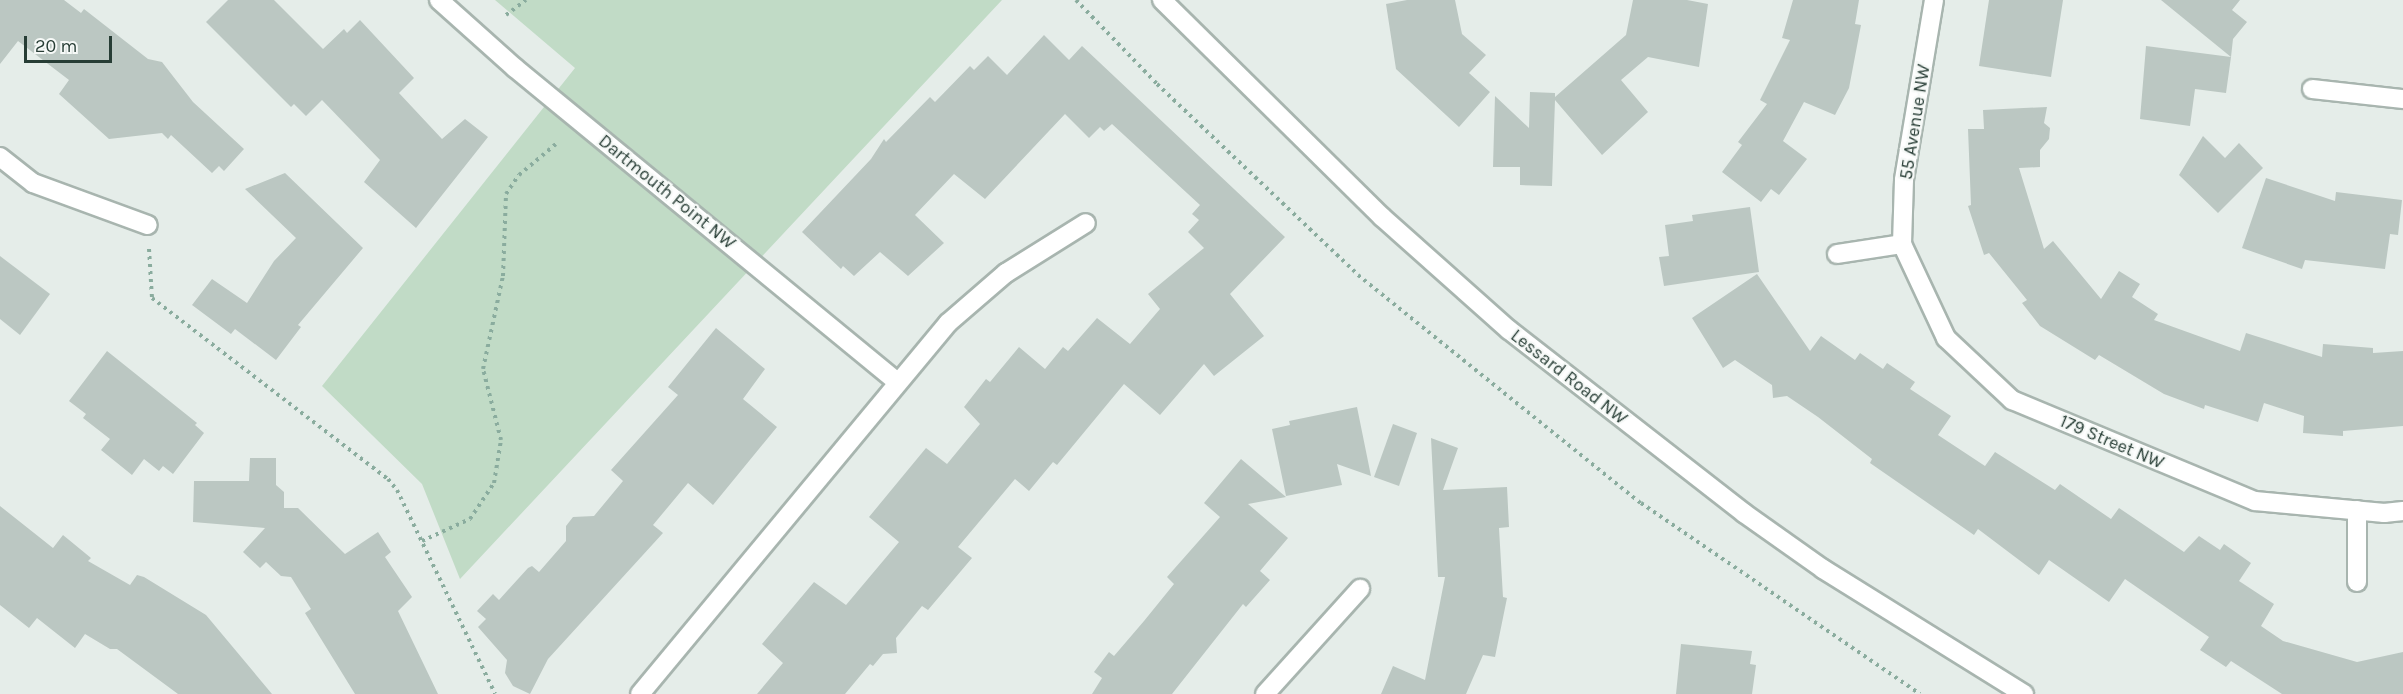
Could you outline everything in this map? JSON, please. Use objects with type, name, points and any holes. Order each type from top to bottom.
[{"type":"street","name":"Dartmouth Point NW","points":[[439,0],[515,68],[897,382]]},
{"type":"street","name":"Lessard Road NW","points":[[1162,0],[1382,217],[1509,330],[1814,563],[2024,694]]},
{"type":"street","name":"55 Avenue NW","points":[[1902,244],[1904,180],[1934,0]]},
{"type":"street","points":[[2312,89],[2403,99]]},
{"type":"street","points":[[0,157],[33,183],[148,225]]},
{"type":"street","points":[[640,694],[948,323],[1006,273],[1086,223]]},
{"type":"street","points":[[1838,254],[1902,244]]},
{"type":"street","name":"179 Street NW","points":[[1902,244],[1946,338],[2012,400],[2255,501],[2356,510],[2403,511]]},
{"type":"street","points":[[2356,510],[2357,582]]},
{"type":"street","points":[[1265,694],[1360,589]]},
{"type":"path","points":[[506,15],[526,0]]},
{"type":"path","points":[[1076,0],[1157,84],[1358,275],[1641,503],[1920,694]]},
{"type":"path","points":[[422,541],[470,519],[494,483],[501,440],[483,369],[503,276],[506,194],[519,175],[556,144]]},
{"type":"path","points":[[148,225],[152,298],[388,479],[422,541],[495,694]]},
{"type":"green space","points":[[495,0],[1002,0],[460,579],[422,484],[322,386],[575,68]]},
{"type":"building","points":[[0,0],[64,0],[81,13],[84,9],[148,59],[162,62],[193,102],[244,149],[224,171],[219,166],[212,173],[171,135],[168,139],[162,133],[109,139],[59,94],[69,80],[18,41],[0,64]]},
{"type":"building","points":[[228,0],[274,0],[323,49],[344,29],[347,33],[360,20],[414,78],[399,93],[442,139],[465,119],[488,137],[416,228],[364,182],[380,160],[322,100],[306,116],[294,104],[291,107],[206,22]]},
{"type":"building","points":[[1407,0],[1455,0],[1462,34],[1486,55],[1469,73],[1490,92],[1459,127],[1396,69],[1386,4]]},
{"type":"building","points":[[1633,0],[1687,0],[1708,4],[1699,67],[1648,57],[1621,80],[1648,112],[1602,155],[1555,100],[1552,186],[1520,185],[1520,167],[1493,167],[1495,96],[1529,128],[1530,92],[1555,93],[1555,97],[1626,35]]},
{"type":"building","points":[[1793,0],[1859,0],[1855,24],[1861,25],[1849,88],[1835,115],[1804,102],[1783,141],[1807,159],[1779,195],[1771,189],[1761,202],[1722,172],[1742,145],[1738,142],[1767,104],[1760,100],[1790,40],[1782,38]]},
{"type":"building","points":[[1989,0],[2063,0],[2051,77],[1979,66]]},
{"type":"building","points":[[2161,0],[2240,0],[2232,10],[2247,22],[2233,39],[2231,57]]},
{"type":"building","points":[[1044,35],[1069,60],[1082,46],[1285,237],[1230,294],[1264,336],[1214,376],[1204,364],[1160,415],[1124,384],[1057,465],[1053,462],[1029,491],[1015,479],[958,547],[972,558],[928,610],[922,606],[896,638],[897,653],[883,654],[873,666],[870,664],[845,694],[757,694],[783,663],[762,644],[814,582],[846,605],[899,542],[869,517],[926,448],[947,464],[980,424],[964,407],[986,379],[990,382],[1019,347],[1045,369],[1063,347],[1068,351],[1097,318],[1130,344],[1160,309],[1148,294],[1204,248],[1188,232],[1199,220],[1192,214],[1200,205],[1112,124],[1104,131],[1100,127],[1089,138],[1065,114],[985,199],[954,174],[915,215],[944,243],[908,276],[880,252],[854,276],[843,266],[841,269],[802,232],[871,159],[884,139],[886,142],[930,97],[935,102],[970,66],[974,70],[988,56],[1007,75]]},
{"type":"building","points":[[2146,46],[2231,57],[2226,93],[2195,89],[2190,126],[2140,119]]},
{"type":"building","points":[[2047,107],[2044,123],[2050,128],[2049,139],[2040,150],[2040,167],[2019,168],[2044,249],[2053,241],[2101,299],[2119,271],[2140,284],[2132,297],[2158,314],[2154,320],[2240,351],[2246,333],[2322,357],[2323,344],[2373,348],[2373,353],[2403,351],[2403,426],[2343,431],[2343,436],[2303,433],[2304,416],[2264,403],[2258,422],[2205,405],[2204,409],[2164,394],[2099,355],[2095,360],[2040,326],[2022,303],[2027,300],[1989,253],[1984,255],[1968,206],[1971,205],[1968,129],[1984,129],[1983,110]]},
{"type":"building","points":[[2203,136],[2225,158],[2239,143],[2263,168],[2218,213],[2179,175]]},
{"type":"building","points":[[285,173],[363,248],[298,325],[301,327],[276,360],[235,329],[231,334],[192,305],[212,279],[247,303],[274,261],[296,238],[245,189]]},
{"type":"building","points":[[2266,178],[2335,201],[2336,192],[2402,200],[2398,235],[2390,234],[2385,269],[2305,260],[2302,269],[2242,248]]},
{"type":"building","points":[[1750,207],[1759,272],[1664,286],[1659,257],[1669,256],[1665,225],[1693,221],[1692,215]]},
{"type":"building","points":[[0,256],[50,294],[20,335],[0,319]]},
{"type":"building","points":[[1757,274],[1810,351],[1821,336],[1855,360],[1860,353],[1883,369],[1887,363],[1915,382],[1910,389],[1951,416],[1938,435],[1985,466],[1995,452],[2055,490],[2060,484],[2111,519],[2119,508],[2184,552],[2199,536],[2220,550],[2224,544],[2251,563],[2239,581],[2274,604],[2261,626],[2283,641],[2357,662],[2403,652],[2403,694],[2282,694],[2231,661],[2226,667],[2200,650],[2209,637],[2125,579],[2109,602],[2049,560],[2039,575],[1978,529],[1974,535],[1870,463],[1872,459],[1818,417],[1787,396],[1773,398],[1772,385],[1735,360],[1723,368],[1692,318]]},
{"type":"building","points":[[716,328],[765,369],[743,399],[777,427],[713,505],[688,483],[653,525],[663,533],[548,659],[530,694],[513,686],[505,673],[507,660],[478,627],[486,619],[477,611],[493,594],[499,600],[528,568],[532,566],[539,572],[566,541],[566,526],[573,517],[594,516],[623,481],[611,470],[678,395],[668,387]]},
{"type":"building","points":[[107,351],[197,423],[195,425],[204,433],[173,474],[163,466],[159,471],[144,459],[132,475],[101,450],[110,439],[83,418],[86,414],[69,401]]},
{"type":"building","points":[[1357,407],[1371,476],[1337,464],[1342,485],[1286,496],[1272,429],[1290,425],[1289,421]]},
{"type":"building","points":[[1393,424],[1417,433],[1399,486],[1374,477]]},
{"type":"building","points":[[1431,438],[1458,448],[1443,490],[1507,487],[1509,527],[1499,528],[1503,597],[1507,598],[1495,657],[1483,655],[1466,694],[1381,694],[1393,666],[1425,680],[1445,577],[1438,577]]},
{"type":"building","points":[[250,458],[276,458],[276,485],[284,492],[284,508],[298,508],[345,554],[378,532],[391,552],[385,557],[412,597],[398,611],[438,694],[355,694],[305,613],[311,609],[291,577],[281,576],[266,562],[260,568],[243,552],[265,528],[193,522],[194,481],[249,481]]},
{"type":"building","points":[[1241,459],[1286,497],[1248,504],[1288,538],[1260,571],[1270,580],[1246,607],[1243,604],[1172,694],[1092,694],[1102,678],[1094,672],[1109,652],[1114,656],[1144,621],[1174,584],[1167,577],[1220,517],[1204,503]]},
{"type":"building","points":[[0,506],[53,548],[63,535],[91,558],[88,561],[130,585],[137,575],[144,577],[206,615],[272,694],[178,694],[117,649],[110,649],[85,634],[75,648],[37,618],[29,628],[0,605]]},
{"type":"building","points":[[1681,644],[1752,651],[1750,664],[1756,665],[1752,694],[1676,694]]}]
